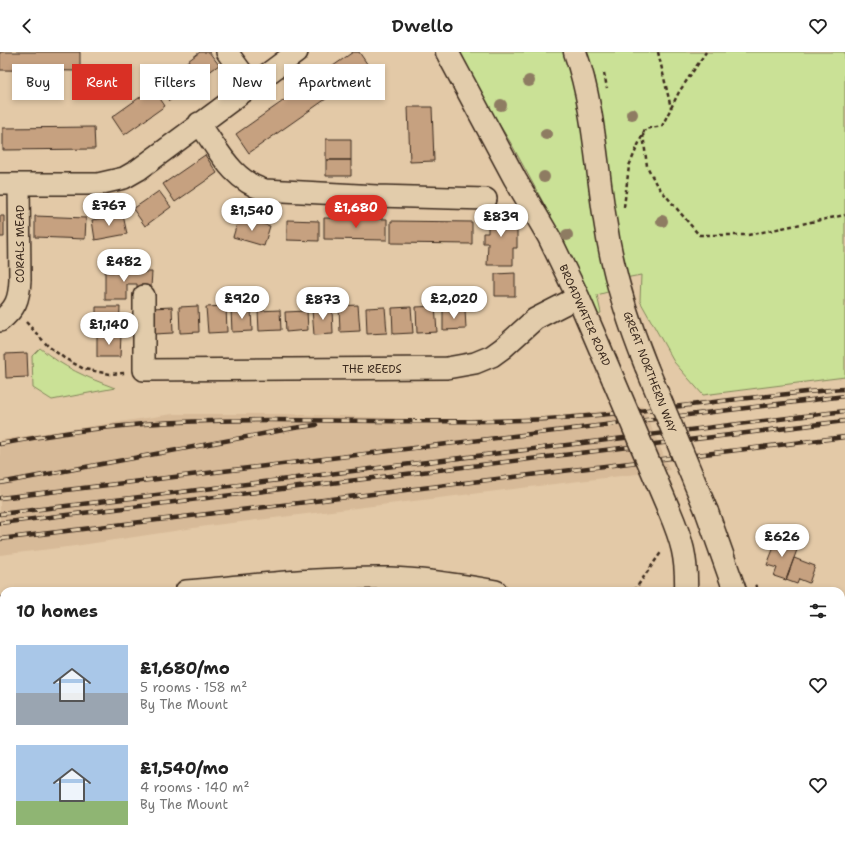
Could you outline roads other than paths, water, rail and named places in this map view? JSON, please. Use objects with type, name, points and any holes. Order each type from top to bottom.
[{"type":"main road","name":"BROADWATER ROAD","points":[[447,52],[515,179],[549,237],[578,297],[678,532],[684,550],[687,570],[686,587]]},
{"type":"main road","name":"GREAT NORTHERN WAY","points":[[575,52],[586,87],[605,221],[617,282],[635,339],[707,512],[734,587]]},
{"type":"street","points":[[227,52],[236,64]]},
{"type":"street","points":[[276,67],[297,52]]},
{"type":"street","points":[[10,184],[98,184],[124,178],[138,170],[230,100]]},
{"type":"street","points":[[199,123],[234,172],[247,183],[265,190],[377,196],[486,199]]},
{"type":"street","name":"CORALS MEAD","points":[[7,314],[19,296],[20,280],[10,184]]},
{"type":"street","name":"THE REEDS","points":[[144,296],[144,370],[446,368],[475,363],[492,356],[535,319],[578,297]]},
{"type":"street","points":[[231,587],[311,580],[391,578],[459,584],[475,587]]},
{"type":"railway","points":[[0,444],[71,432],[143,424],[238,420],[523,420],[563,418],[764,396],[845,389]]},
{"type":"railway","points":[[0,498],[845,396]]},
{"type":"railway","points":[[0,514],[845,411]]},
{"type":"railway","points":[[0,523],[845,421]]},
{"type":"railway","points":[[0,483],[316,425]]},
{"type":"railway","points":[[0,539],[845,437]]}]
